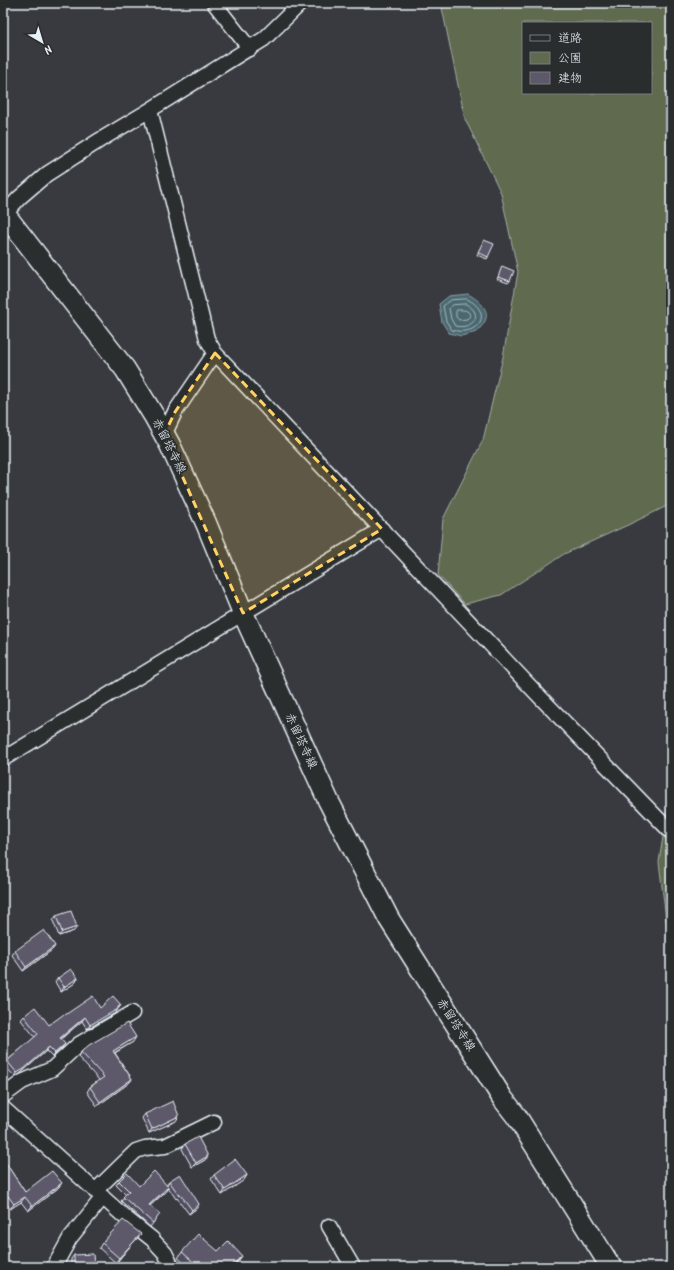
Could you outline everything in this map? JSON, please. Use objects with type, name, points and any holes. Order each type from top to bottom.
[{"type":"main road","name":"赤留塔寺線","points":[[4,214],[125,369],[154,416],[206,523],[243,613],[328,800],[389,919],[499,1092],[521,1123],[611,1267]]},
{"type":"street","points":[[214,3],[250,49]]},
{"type":"street","points":[[4,214],[19,198],[48,174],[100,140],[250,49],[264,39],[301,3]]},
{"type":"street","points":[[150,110],[207,340],[215,353],[541,698],[671,832]]},
{"type":"street","points":[[164,434],[175,412],[215,353]]},
{"type":"street","points":[[3,759],[382,529]]},
{"type":"street","points":[[3,1096],[22,1082],[52,1069],[79,1044],[132,1013]]},
{"type":"street","points":[[3,1108],[152,1239],[165,1254],[172,1267]]},
{"type":"street","points":[[54,1267],[70,1238],[99,1194],[136,1151],[145,1148],[165,1146],[214,1122]]},
{"type":"street","points":[[329,1226],[353,1267]]},
{"type":"highlighted area","points":[[215,353],[382,529],[243,613],[164,435],[175,412]]},
{"type":"green space","points":[[441,3],[671,3],[671,504],[564,554],[501,595],[465,604],[438,575],[443,519],[483,440],[503,357],[518,272],[501,193],[465,119]]},
{"type":"green space","points":[[671,786],[671,960],[659,862]]},
{"type":"water","points":[[468,294],[479,302],[485,309],[485,321],[477,332],[461,336],[449,333],[442,322],[439,304],[449,296]]},
{"type":"building","points":[[484,240],[494,244],[488,257],[478,252]]},
{"type":"building","points":[[502,266],[514,271],[510,281],[498,277]]},
{"type":"building","points":[[3,661],[6,664],[3,668]]},
{"type":"building","points":[[71,911],[77,927],[62,932],[56,916]]},
{"type":"building","points":[[44,930],[55,946],[26,967],[15,951]]},
{"type":"building","points":[[71,969],[78,978],[64,987],[58,978]]},
{"type":"building","points":[[93,996],[100,1008],[113,996],[121,1005],[118,1009],[90,1025],[85,1017],[60,1038],[65,1044],[55,1053],[49,1047],[24,1069],[17,1073],[7,1061],[38,1034],[24,1016],[35,1007],[49,1025]]},
{"type":"building","points":[[127,1023],[136,1037],[113,1051],[132,1079],[100,1102],[90,1087],[104,1077],[81,1052],[89,1045]]},
{"type":"building","points":[[173,1101],[179,1116],[152,1129],[145,1114]]},
{"type":"building","points":[[198,1137],[208,1156],[196,1163],[185,1144]]},
{"type":"building","points":[[3,1159],[25,1192],[52,1171],[62,1183],[32,1206],[25,1197],[14,1204],[8,1196],[6,1198],[3,1194]]},
{"type":"building","points":[[235,1159],[247,1175],[225,1190],[214,1175]]},
{"type":"building","points":[[154,1171],[168,1187],[149,1205],[160,1214],[153,1223],[123,1197],[129,1191],[119,1181],[127,1173],[139,1186]]},
{"type":"building","points":[[180,1174],[199,1204],[192,1210],[169,1181]]},
{"type":"building","points":[[123,1220],[141,1234],[119,1258],[102,1243]]},
{"type":"building","points":[[198,1234],[218,1251],[228,1241],[242,1256],[230,1267],[199,1267],[182,1252]]},
{"type":"building","points":[[93,1254],[94,1267],[74,1267],[74,1255]]}]
